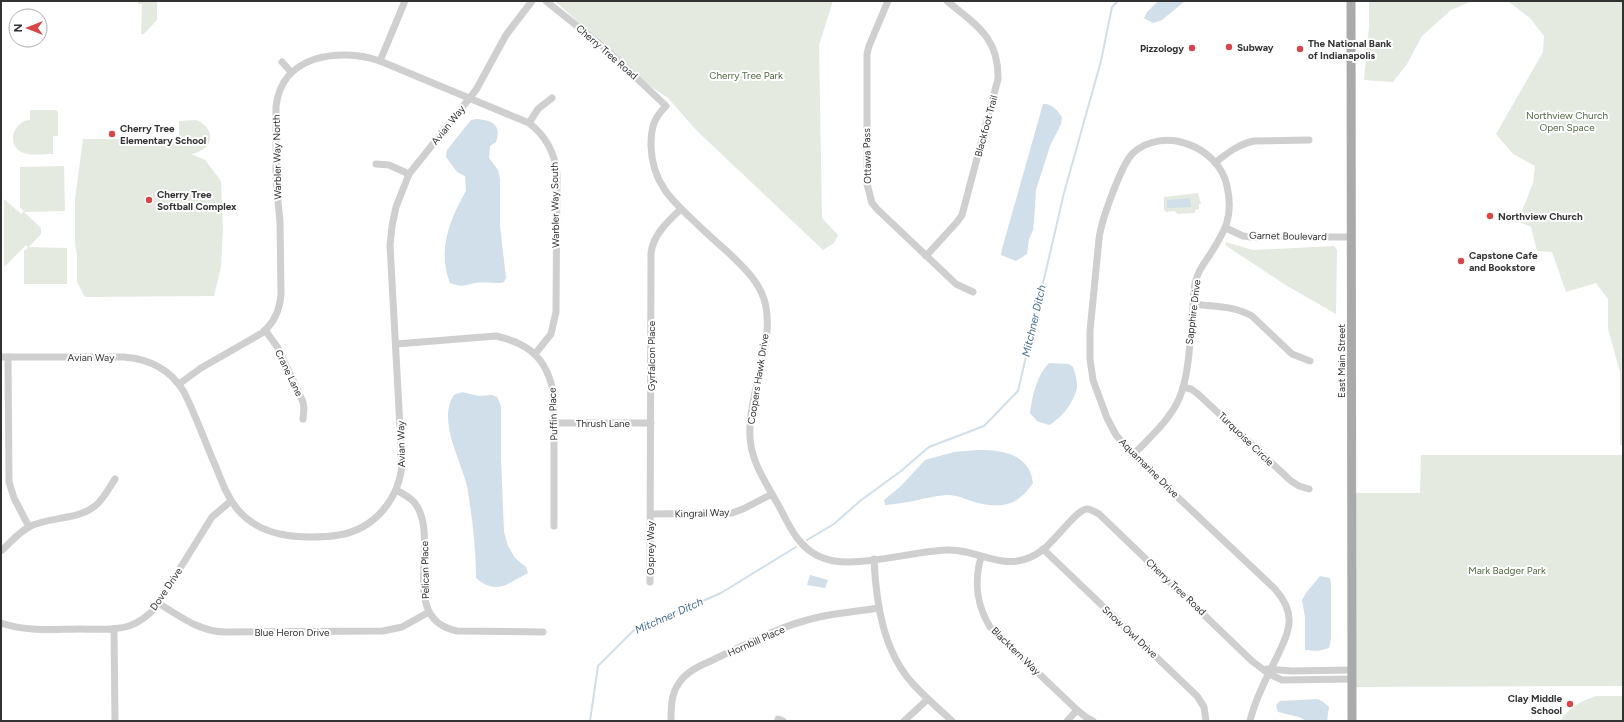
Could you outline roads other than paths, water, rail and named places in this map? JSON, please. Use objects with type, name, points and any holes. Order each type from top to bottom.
[{"type":"main road","name":"East Main Street","points":[[1351,1],[1352,721]]},
{"type":"street","points":[[380,61],[405,1]]},
{"type":"street","name":"Avian Way","points":[[5,357],[135,358],[158,366],[179,384],[188,400],[231,501],[250,521],[269,532],[291,537],[333,536],[354,531],[372,521],[384,509],[396,490],[402,471],[403,458],[390,255],[391,235],[396,207],[409,174],[470,99],[506,35],[532,1]]},
{"type":"street","name":"Cherry Tree Road","points":[[546,1],[607,50],[666,106]]},
{"type":"street","name":"Ottawa Pass","points":[[888,1],[868,46],[867,54],[867,184],[869,194],[877,208],[926,256],[956,284],[973,292]]},
{"type":"street","name":"Blackfoot Trail","points":[[926,256],[958,222],[962,215],[998,79],[997,58],[991,42],[984,33],[947,1]]},
{"type":"street","name":"Warbler Way North","points":[[179,384],[201,368],[265,330],[275,316],[281,294],[280,228],[276,181],[276,102],[283,83],[292,72],[309,62],[339,54],[361,56],[380,61],[470,99]]},
{"type":"street","points":[[282,62],[292,72]]},
{"type":"street","points":[[529,123],[538,109],[552,98]]},
{"type":"street","name":"Warbler Way South","points":[[470,99],[529,123],[540,133],[552,151],[556,162],[556,312],[551,334],[535,354]]},
{"type":"street","name":"Coopers Hawk Drive","points":[[666,106],[658,114],[651,131],[652,160],[655,171],[665,192],[681,209],[749,272],[760,288],[763,296],[767,312],[766,331],[750,421],[750,442],[757,468],[793,532],[802,545],[813,554],[837,562],[949,550],[1006,562],[1017,561],[1032,556],[1043,549],[1078,514],[1086,509]]},
{"type":"street","points":[[1215,163],[1232,150],[1247,142],[1309,140]]},
{"type":"street","name":"Aquamarine Drive","points":[[1215,163],[1196,148],[1181,142],[1157,141],[1140,147],[1127,160],[1100,227],[1090,332],[1091,370],[1098,396],[1116,435],[1133,455],[1282,598],[1288,612],[1288,631],[1286,640],[1258,698],[1250,721]]},
{"type":"street","name":"Sapphire Drive","points":[[1133,455],[1168,417],[1179,399],[1183,387],[1186,375],[1194,288],[1198,273],[1226,228],[1229,208],[1227,186],[1222,173],[1215,163]]},
{"type":"street","points":[[376,164],[389,166],[409,174]]},
{"type":"street","name":"Gyrfalcon Place","points":[[650,514],[652,247],[659,233],[681,209]]},
{"type":"street","name":"Garnet Boulevard","points":[[1226,228],[1243,236],[1251,237],[1351,237]]},
{"type":"street","points":[[1193,304],[1234,308],[1246,313],[1252,316],[1292,354],[1310,361]]},
{"type":"street","name":"Crane Lane","points":[[265,330],[278,348],[303,402],[303,419]]},
{"type":"street","name":"Puffin Place","points":[[396,344],[496,336],[522,344],[535,354],[546,367],[551,380],[554,396],[554,526]]},
{"type":"street","points":[[5,357],[9,482],[14,498],[29,527]]},
{"type":"street","name":"Turquoise Circle","points":[[1183,387],[1191,389],[1198,394],[1291,481],[1299,486],[1309,489]]},
{"type":"street","name":"Thrush Lane","points":[[554,423],[651,423]]},
{"type":"street","points":[[1,551],[29,527],[89,510],[98,504],[115,479]]},
{"type":"street","name":"Pelican Place","points":[[396,490],[412,501],[422,518],[424,535],[423,592],[425,603],[429,612],[439,623],[457,631],[543,632]]},
{"type":"street","name":"Kingrail Way","points":[[650,514],[732,513],[772,494]]},
{"type":"street","name":"Dove Drive","points":[[1,622],[16,627],[29,629],[114,629],[128,626],[142,619],[158,603],[210,520],[218,511],[231,501]]},
{"type":"street","name":"Cherry Tree Road","points":[[1086,509],[1098,514],[1252,661],[1282,680],[1352,674]]},
{"type":"street","name":"Osprey Way","points":[[650,514],[650,582]]},
{"type":"street","name":"Snow Owl Drive","points":[[1043,549],[1197,696],[1204,707],[1206,721]]},
{"type":"street","name":"Blacktern Way","points":[[981,557],[976,584],[978,601],[990,627],[1077,710],[1093,721]]},
{"type":"street","points":[[874,559],[879,608],[884,629],[898,662],[913,684],[952,721]]},
{"type":"street","name":"Blue Heron Drive","points":[[158,603],[196,626],[211,631],[224,632],[383,631],[402,627],[429,612]]},
{"type":"street","name":"Hornbill Place","points":[[671,721],[675,688],[680,680],[690,671],[762,636],[799,622],[879,608]]},
{"type":"street","points":[[114,629],[115,721]]},
{"type":"street","points":[[904,721],[928,699]]},
{"type":"street","points":[[1067,721],[1077,710]]},
{"type":"waterway","name":"Mitchner Ditch","points":[[807,540],[834,524],[860,501],[901,471],[929,447],[984,426],[1018,391],[1064,193],[1101,61],[1112,7],[1118,1]]},
{"type":"waterway","name":"Mitchner Ditch","points":[[590,721],[598,666],[633,631],[721,593],[796,547]]},
{"type":"place","name":"Subway","points":[[1229,47]]},
{"type":"place","name":"Pizzology","points":[[1192,48]]},
{"type":"place","name":"The National Bank of Indianapolis","points":[[1300,49]]},
{"type":"place","name":"Cherry Tree Elementary School","points":[[112,134]]},
{"type":"place","name":"Cherry Tree Softball Complex","points":[[149,200]]},
{"type":"place","name":"Northview Church","points":[[1490,216]]},
{"type":"place","name":"Capstone Cafe and Bookstore","points":[[1461,261]]},
{"type":"place","name":"Clay Middle School","points":[[1570,704]]},
{"type":"park label","name":"Cherry Tree Park","points":[[746,75]]},
{"type":"park label","name":"Northview Church Open Space","points":[[1567,120]]},
{"type":"park label","name":"Mark Badger Park","points":[[1507,570]]}]
